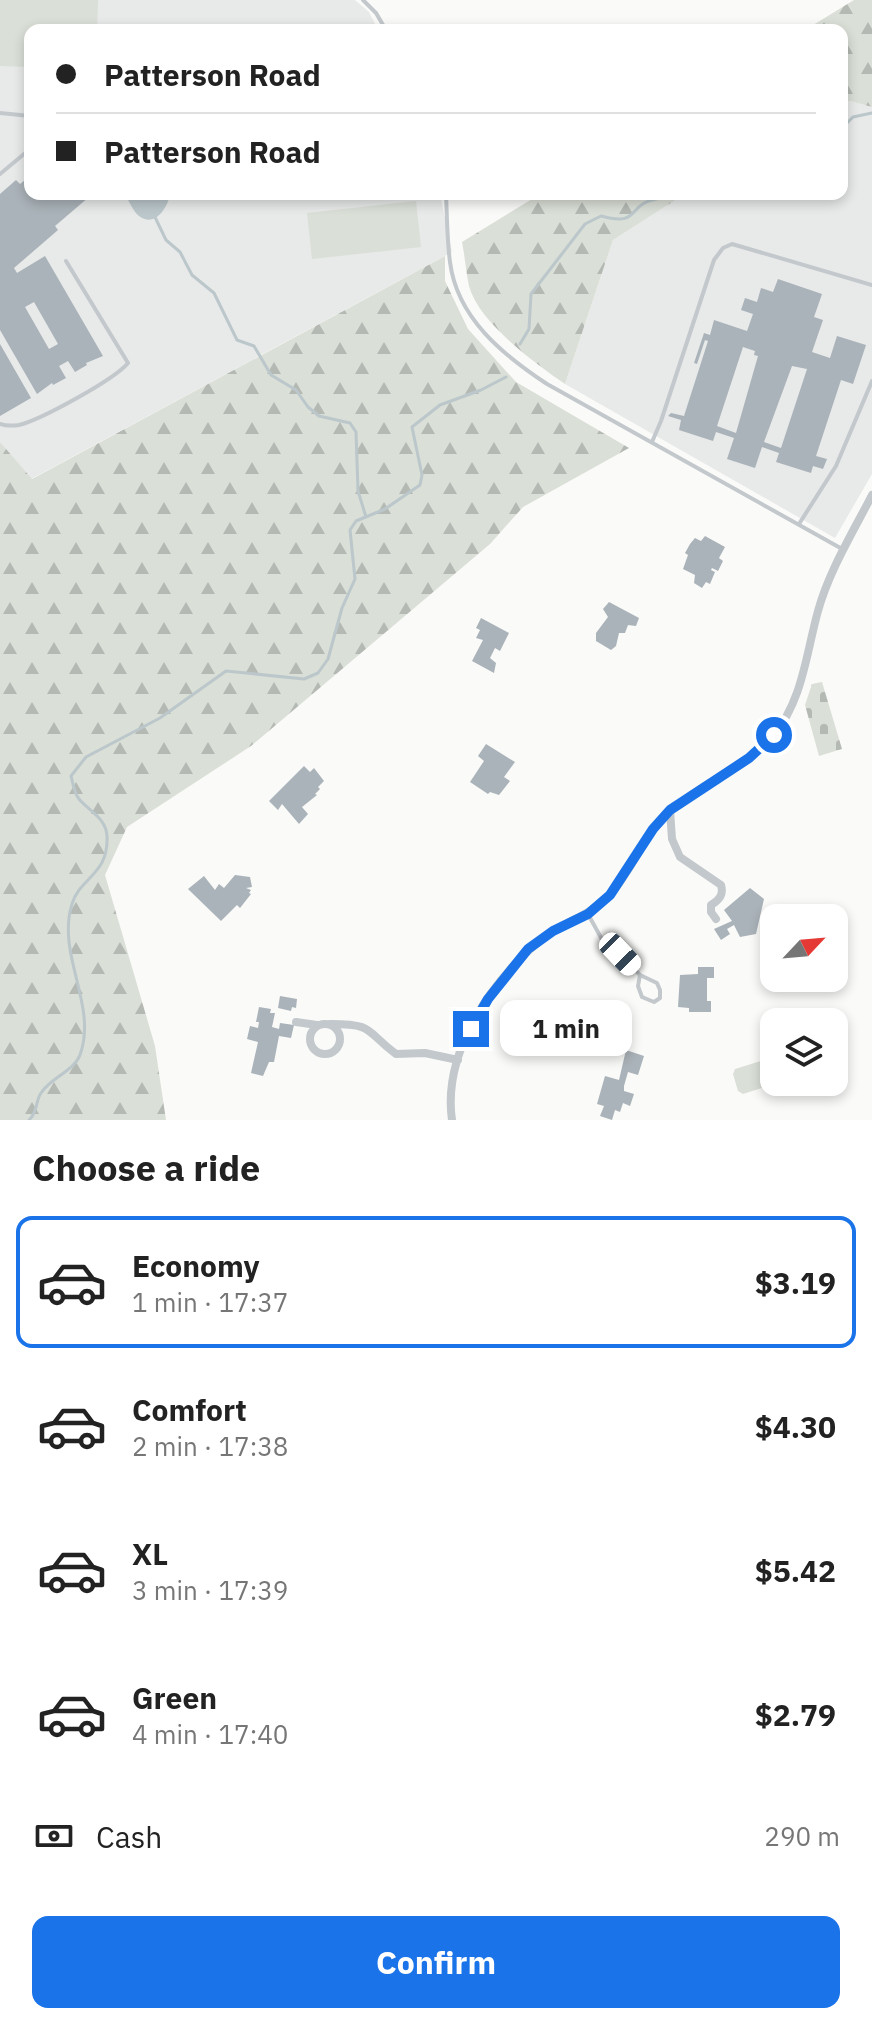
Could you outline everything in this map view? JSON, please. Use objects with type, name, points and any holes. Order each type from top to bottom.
[{"type":"street","points":[[452,1120],[451,1082],[461,1046],[513,964],[553,931],[588,914],[610,895],[653,829],[670,810],[749,758],[774,735],[795,700],[818,609],[872,495]]},
{"type":"street","points":[[670,810],[672,839],[680,857],[721,885],[719,900],[711,905],[716,919]]},
{"type":"street","points":[[296,1022],[358,1024],[370,1030],[396,1054],[444,1055],[458,1060]]},
{"type":"street","points":[[317,1025],[311,1033],[310,1043],[315,1051],[325,1054],[335,1051],[340,1042],[339,1032],[331,1024]]},
{"type":"lane","points":[[363,0],[382,24]]},
{"type":"lane","points":[[0,113],[24,115]]},
{"type":"lane","points":[[0,174],[24,154]]},
{"type":"lane","points":[[446,200],[450,264],[456,284],[469,313],[490,340],[547,384],[844,550]]},
{"type":"lane","points":[[652,442],[714,260],[723,248],[732,244],[872,285]]},
{"type":"lane","points":[[0,424],[17,425],[32,420],[96,385],[128,363],[66,261]]},
{"type":"lane","points":[[799,525],[836,466],[872,381]]},
{"type":"lane","points":[[588,914],[605,945],[620,954],[640,975],[657,983],[660,998],[654,1002],[642,997],[638,986],[640,975]]},
{"type":"shaded area","points":[[0,0],[355,0],[369,12],[375,24],[24,24],[24,200],[441,200],[452,252],[31,479],[0,442]]},
{"type":"shaded area","points":[[848,102],[872,107],[872,474],[835,538],[565,384],[613,240],[676,200],[848,200]]},
{"type":"shaded area","points":[[128,200],[168,200],[163,211],[150,220],[133,209]]},
{"type":"green space","points":[[0,0],[98,0],[97,24],[24,24],[24,67],[0,66]]},
{"type":"green space","points":[[854,0],[872,0],[872,107],[848,102],[848,24],[815,24]]},
{"type":"green space","points":[[530,200],[676,200],[613,240],[565,384],[510,341],[484,314],[469,286],[462,242]]},
{"type":"green space","points":[[416,201],[421,247],[312,259],[307,213]]},
{"type":"green space","points":[[445,256],[445,281],[468,329],[516,382],[629,448],[523,507],[490,544],[251,746],[127,827],[105,875],[155,1046],[166,1120],[0,1120],[0,442],[32,479]]},
{"type":"green space","points":[[822,682],[842,749],[819,756],[805,705],[812,684]]},
{"type":"green space","points":[[760,1061],[760,1089],[743,1094],[738,1091],[733,1074],[735,1069]]},
{"type":"building","points":[[16,180],[20,184],[24,181],[24,200],[85,200],[55,226],[58,230],[14,268],[17,273],[45,256],[103,356],[75,372],[68,361],[59,366],[66,378],[37,394],[0,330],[0,194]],"holes":[[[34,302],[58,344],[49,349],[25,307]]]},
{"type":"building","points":[[778,279],[822,294],[814,317],[823,320],[812,352],[830,358],[837,336],[866,345],[853,384],[841,380],[816,456],[827,459],[823,469],[813,466],[811,473],[776,462],[779,453],[762,447],[755,468],[727,459],[734,438],[716,432],[713,441],[679,430],[681,420],[668,416],[671,413],[684,416],[708,341],[705,340],[697,364],[694,363],[704,333],[710,335],[714,320],[747,331],[753,314],[741,310],[745,298],[757,302],[761,288],[773,292]],"holes":[[[743,347],[755,351],[754,355],[758,356],[736,433],[717,426]],[[792,366],[807,369],[781,448],[764,442]]]},
{"type":"building","points":[[0,344],[31,398],[0,416]]},
{"type":"building","points":[[705,536],[725,547],[719,558],[723,561],[718,571],[712,568],[715,572],[710,584],[706,582],[702,588],[694,583],[695,575],[683,569],[690,544],[695,538],[701,541]]},
{"type":"building","points":[[609,602],[639,618],[636,626],[628,625],[625,633],[619,633],[616,646],[611,650],[596,641],[596,633],[608,617],[603,609]]},
{"type":"building","points":[[481,618],[509,633],[500,651],[495,648],[490,658],[496,663],[494,673],[472,661],[483,640],[476,638],[480,630],[476,628]]},
{"type":"building","points":[[486,744],[515,762],[504,777],[510,781],[499,795],[488,794],[470,782],[484,761],[478,756]]},
{"type":"building","points":[[304,766],[310,772],[314,768],[324,781],[318,787],[317,795],[302,807],[308,814],[299,824],[282,804],[278,810],[269,801]]},
{"type":"building","points":[[235,875],[250,877],[252,887],[246,888],[251,890],[251,894],[240,908],[237,905],[221,921],[188,889],[204,876],[215,890],[219,884],[224,888]]},
{"type":"building","points":[[750,888],[764,899],[760,904],[756,934],[740,937],[734,925],[727,929],[730,934],[721,940],[714,929],[732,921],[724,910]]},
{"type":"building","points":[[698,967],[714,967],[714,978],[707,978],[707,1001],[711,1001],[711,1012],[689,1012],[689,1008],[678,1007],[680,975],[698,974]]},
{"type":"building","points":[[280,996],[297,999],[296,1008],[292,1007],[291,1011],[278,1008]]},
{"type":"building","points":[[259,1007],[275,1013],[272,1027],[279,1029],[280,1023],[294,1025],[291,1038],[279,1036],[274,1062],[269,1062],[263,1076],[251,1073],[258,1042],[247,1039],[250,1026],[258,1028]]},
{"type":"building","points":[[626,1050],[644,1056],[638,1075],[628,1072],[624,1086],[624,1091],[634,1094],[630,1106],[623,1103],[620,1112],[615,1110],[612,1120],[600,1116],[604,1106],[597,1104],[605,1076],[619,1080]]},
{"type":"waterway","points":[[848,122],[853,117],[872,113]]},
{"type":"waterway","points":[[520,344],[529,329],[531,294],[585,224],[601,216],[614,219],[628,217],[653,200]]},
{"type":"waterway","points":[[154,215],[166,240],[180,252],[192,275],[214,293],[237,340],[254,346],[271,375],[296,390],[319,416],[350,423],[356,432],[358,491],[366,517]]},
{"type":"waterway","points":[[29,1120],[45,1088],[77,1061],[84,1036],[84,1017],[72,961],[68,923],[76,895],[104,859],[107,836],[100,820],[77,797],[71,776],[86,757],[160,718],[226,671],[304,679],[318,673],[328,659],[342,608],[355,579],[350,530],[356,521],[385,509],[420,485],[422,475],[412,427],[440,405],[506,377]]},
{"type":"route","points":[[471,1029],[488,999],[528,949],[553,931],[588,914],[610,895],[653,829],[670,810],[749,758],[774,735]]}]
